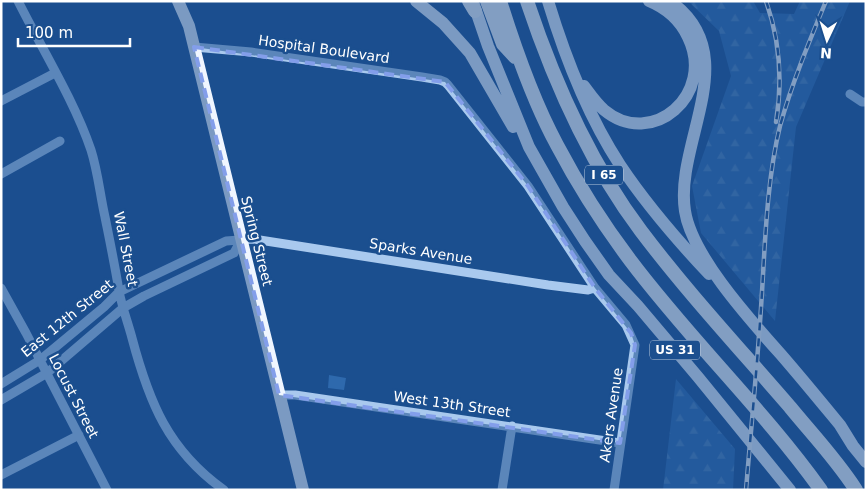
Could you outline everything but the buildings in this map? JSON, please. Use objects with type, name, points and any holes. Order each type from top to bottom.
[{"type":"highway","points":[[487,1],[503,44],[521,63]]},
{"type":"highway","name":"I 65","points":[[500,1],[521,63],[556,144],[588,199],[630,260],[657,294],[778,434],[821,490]]},
{"type":"highway","name":"I 65","points":[[527,2],[565,102],[611,188],[640,230],[672,270],[827,450],[856,487]]},
{"type":"main road","name":"Spring Street","points":[[178,1],[189,26],[301,488]]},
{"type":"main road","points":[[416,1],[443,23],[470,53],[519,136],[529,147]]},
{"type":"main road","points":[[570,62],[594,99],[612,116],[627,121],[644,122],[664,117],[676,109],[688,95],[693,83],[696,67],[694,51],[678,21],[663,8],[649,1]]},
{"type":"main road","points":[[670,1],[690,19],[697,31],[704,54],[702,101],[687,169],[685,211],[696,242],[707,261],[739,304],[840,425],[866,449]]},
{"type":"main road","points":[[548,2],[587,106],[620,164],[667,228],[708,274],[739,304]]},
{"type":"main road","name":"US 31","points":[[472,5],[529,147],[563,207],[609,275],[698,377],[790,490]]},
{"type":"main road","points":[[840,425],[866,462]]},
{"type":"street","name":"Wall Street","points":[[18,1],[78,119],[91,150],[119,292],[146,387],[173,439],[191,462],[224,490]]},
{"type":"street","name":"Hospital Boulevard","points":[[194,47],[251,52],[445,82],[528,186],[595,288]]},
{"type":"street","points":[[1,101],[55,73]]},
{"type":"street","points":[[850,94],[862,102],[866,102]]},
{"type":"street","points":[[1,174],[60,141]]},
{"type":"street","name":"Sparks Avenue","points":[[241,240],[253,239],[578,290],[595,288]]},
{"type":"street","name":"East 12th Street","points":[[1,384],[40,360],[97,313],[119,292],[226,241],[241,240]]},
{"type":"street","name":"East 12th Street","points":[[1,400],[47,373],[123,308],[234,253],[241,240]]},
{"type":"street","name":"Locust Street","points":[[1,288],[107,490]]},
{"type":"street","name":"Akers Avenue","points":[[595,288],[626,325],[635,345],[614,490]]},
{"type":"street","name":"West 13th Street","points":[[279,395],[295,395],[620,443]]},
{"type":"street","points":[[502,490],[512,426]]},
{"type":"street","points":[[1,475],[79,435]]},
{"type":"highlighted area","points":[[194,47],[445,82],[528,186],[595,288],[631,333],[635,345],[620,443],[279,395]]},
{"type":"green space","points":[[688,1],[753,1],[760,13],[794,14],[800,1],[850,1],[796,127],[775,321],[701,233],[692,186],[731,76],[719,31]]},
{"type":"green space","points":[[329,375],[346,378],[344,390],[328,388]]},
{"type":"green space","points":[[676,379],[735,449],[733,490],[663,490]]},
{"type":"railway","points":[[766,1],[771,16],[779,61],[780,76],[776,122]]},
{"type":"railway","points":[[746,490],[767,216],[775,148],[790,94],[826,1]]}]
